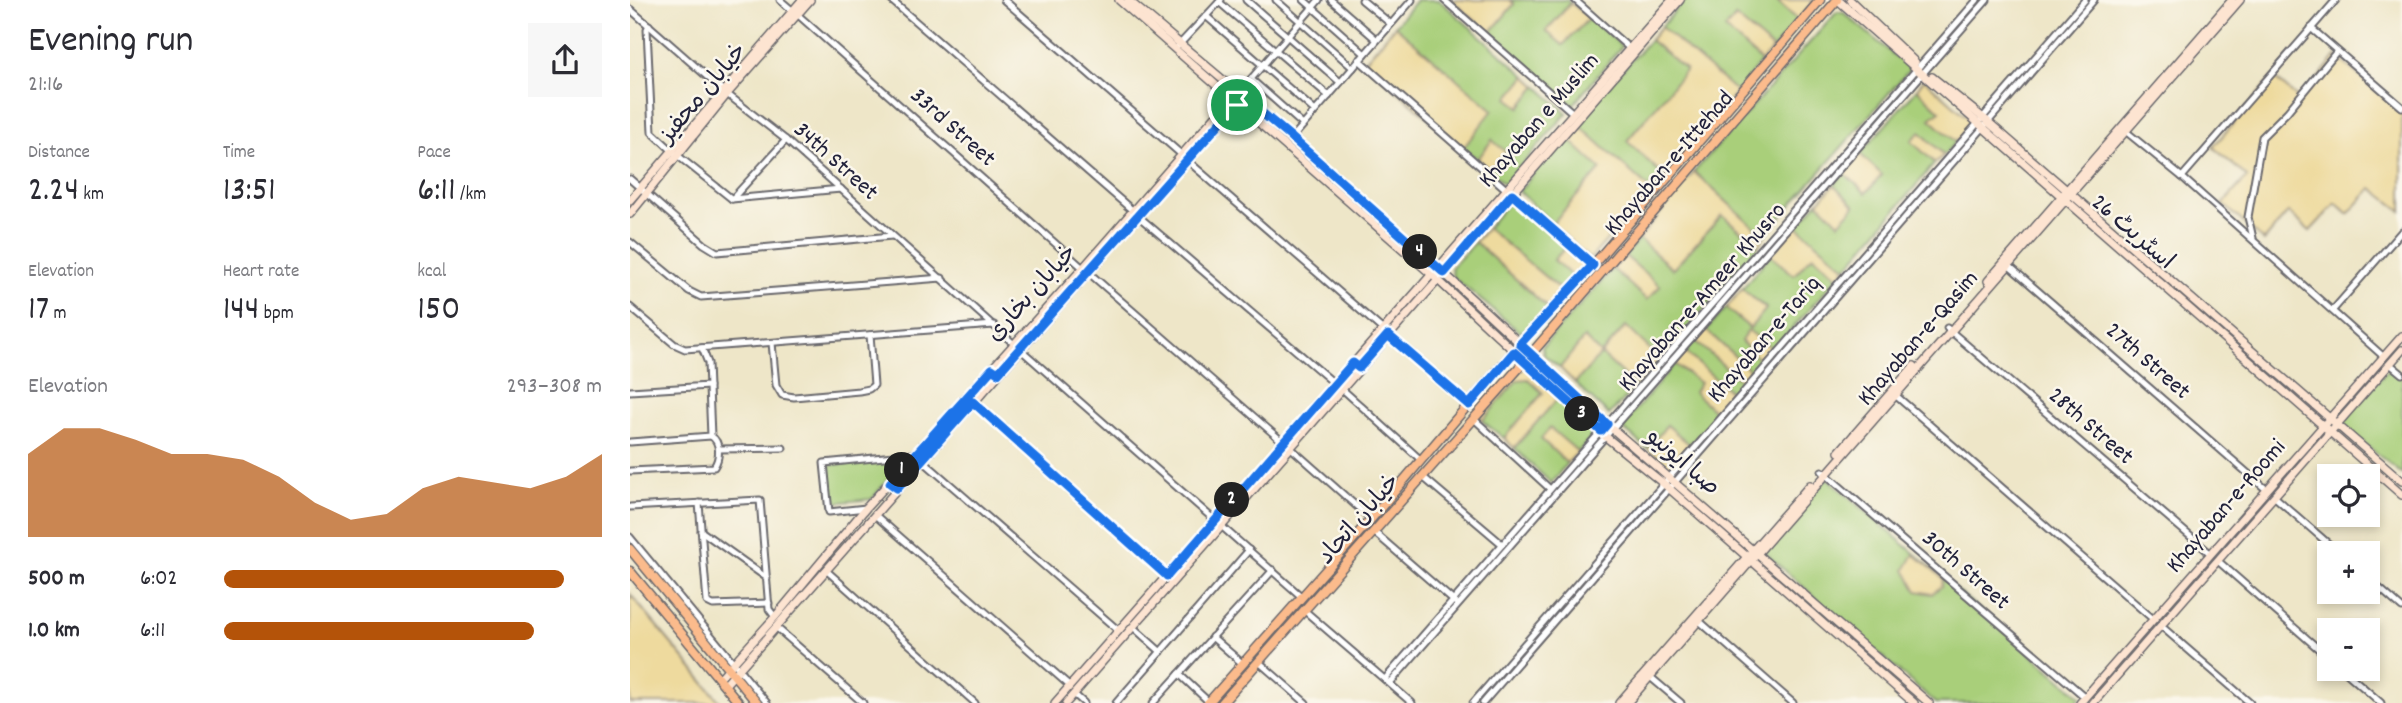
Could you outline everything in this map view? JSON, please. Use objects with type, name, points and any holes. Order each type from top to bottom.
[{"type":"main road","name":"Khayaban-e-Ittehad","points":[[1421,460],[1520,344],[1593,265],[1820,0]]},
{"type":"main road","name":"Khayaban-e-Ittehad","points":[[1525,361],[1838,0]]},
{"type":"main road","name":"خیابان اتحاد","points":[[1222,703],[1525,361]]},
{"type":"main road","points":[[1209,703],[1421,460]]},
{"type":"main road","points":[[630,549],[735,670],[757,703]]},
{"type":"main road","points":[[630,571],[739,703]]},
{"type":"street","name":"33rd Street","points":[[780,0],[1283,442]]},
{"type":"street","points":[[795,13],[802,0]]},
{"type":"street","name":"خیابان محفیز","points":[[630,214],[644,191],[725,92],[795,13],[810,0]]},
{"type":"street","points":[[891,0],[1421,460]]},
{"type":"street","points":[[1004,0],[1182,155]]},
{"type":"street","name":"صبا ایونیو","points":[[1119,0],[1241,93],[1292,138],[1441,270],[1749,559],[1914,703]]},
{"type":"street","name":"صبا ایونیو","points":[[1128,0],[1234,102],[1435,277],[1603,434],[1755,552],[1929,703]]},
{"type":"street","points":[[1246,0],[1340,82]]},
{"type":"street","points":[[1276,0],[1353,68]]},
{"type":"street","points":[[1304,0],[1365,54]]},
{"type":"street","points":[[1135,213],[1188,160],[1251,79],[1319,0]]},
{"type":"street","points":[[1331,0],[1377,40]]},
{"type":"street","points":[[1362,0],[1391,24]]},
{"type":"street","points":[[1292,138],[1412,0]]},
{"type":"street","points":[[1444,0],[1573,113]]},
{"type":"street","points":[[1574,0],[1629,48]]},
{"type":"street","name":"Khayaban e Muslim","points":[[1441,270],[1652,27],[1672,0]]},
{"type":"street","name":"Khayaban e Muslim","points":[[1546,148],[1573,113],[1609,76],[1629,48],[1680,0]]},
{"type":"street","name":"اسٹریٹ 26","points":[[1838,0],[1982,122],[2402,495]]},
{"type":"street","name":"اسٹریٹ 26","points":[[1850,0],[1921,71]]},
{"type":"street","name":"Khayaban-e-Ameer Khusro","points":[[1921,71],[1977,0]]},
{"type":"street","name":"Khayaban-e-Ameer Khusro","points":[[1387,680],[1921,71],[1987,0]]},
{"type":"street","name":"Khayaban-e-Tariq","points":[[2062,32],[2085,0]]},
{"type":"street","name":"Khayaban-e-Tariq","points":[[1483,703],[1828,294],[2062,32],[2094,0]]},
{"type":"street","name":"Khayaban-e-Qasim","points":[[1627,703],[1696,619],[2066,196],[2232,0]]},
{"type":"street","name":"Khayaban-e-Qasim","points":[[2123,129],[2240,0]]},
{"type":"street","points":[[2182,177],[2336,0]]},
{"type":"street","points":[[1178,47],[1220,1],[1329,96]]},
{"type":"street","name":"34th Street","points":[[630,9],[725,92],[786,140],[1303,597]]},
{"type":"street","points":[[1206,16],[1315,111]]},
{"type":"street","points":[[649,26],[652,132],[675,153],[733,199],[841,189]]},
{"type":"street","points":[[2311,28],[2402,107]]},
{"type":"street","points":[[2253,239],[2248,217],[2262,137],[2287,112],[2337,51]]},
{"type":"street","points":[[1359,60],[1593,265]]},
{"type":"street","points":[[1251,79],[1303,125]]},
{"type":"street","points":[[1135,213],[1182,155],[1234,102]]},
{"type":"street","name":"Khayaban-e-Tariq","points":[[1473,703],[1842,290],[1982,122]]},
{"type":"street","points":[[2123,129],[2253,239],[2384,357]]},
{"type":"street","points":[[733,199],[786,140]]},
{"type":"street","points":[[1188,160],[1469,405]]},
{"type":"street","points":[[630,179],[704,244],[717,252],[892,236]]},
{"type":"street","name":"خیابان محفیز","points":[[630,200],[644,191]]},
{"type":"street","name":"اسٹریٹ 26","points":[[2066,196],[2402,481]]},
{"type":"street","name":"خیابان بخاری","points":[[723,682],[777,628],[897,488],[919,457],[1135,213]]},
{"type":"street","points":[[2333,310],[2402,231]]},
{"type":"street","points":[[630,242],[689,291],[701,297],[942,278]]},
{"type":"street","name":"27th Street","points":[[2006,263],[2267,490]]},
{"type":"street","points":[[1068,702],[1119,631],[1151,600],[1255,481],[1283,442],[1312,416],[1435,277]]},
{"type":"street","points":[[1836,285],[1837,290],[1842,290]]},
{"type":"street","points":[[1828,294],[1835,296],[1833,300]]},
{"type":"street","points":[[630,307],[679,348],[772,344],[994,325]]},
{"type":"street","name":"28th Street","points":[[1949,329],[2211,554]]},
{"type":"street","points":[[772,344],[776,385],[782,395],[794,397],[859,391],[874,385],[870,335]]},
{"type":"street","name":"Khayaban-e-Roomi","points":[[2093,703],[2330,433],[2333,421],[2402,336]]},
{"type":"street","points":[[702,348],[708,363],[711,436]]},
{"type":"street","name":"Khayaban-e-Roomi","points":[[2083,700],[2323,426],[2333,421],[2402,350]]},
{"type":"street","points":[[2390,364],[2402,374]]},
{"type":"street","name":"خیابان بخاری","points":[[735,670],[775,617],[866,508],[973,402],[995,371]]},
{"type":"street","points":[[630,391],[709,386]]},
{"type":"street","points":[[1894,393],[2153,619]]},
{"type":"street","points":[[973,402],[1167,576]]},
{"type":"street","points":[[1255,481],[1291,448],[1312,416]]},
{"type":"street","points":[[1474,419],[1550,489]]},
{"type":"street","name":"Khayaban-e-Ameer Khusro","points":[[1477,579],[1502,544],[1603,434]]},
{"type":"street","points":[[630,442],[711,436],[717,441],[719,449],[717,465],[712,468],[630,471]]},
{"type":"street","points":[[719,449],[783,448]]},
{"type":"street","points":[[1291,448],[1371,519]]},
{"type":"street","points":[[866,508],[829,512],[824,463],[919,457],[1119,631]]},
{"type":"street","name":"30th Street","points":[[1824,473],[2083,700]]},
{"type":"street","points":[[1423,477],[1502,544]]},
{"type":"street","points":[[890,483],[897,488]]},
{"type":"street","points":[[2275,497],[2325,541]]},
{"type":"street","points":[[630,507],[760,500],[769,609],[775,617]]},
{"type":"street","points":[[699,503],[709,604],[769,603]]},
{"type":"street","points":[[875,514],[1070,686]]},
{"type":"street","points":[[1055,703],[1133,627],[1167,576],[1218,523]]},
{"type":"street","points":[[701,531],[767,578]]},
{"type":"street","points":[[1374,532],[1456,603]]},
{"type":"street","points":[[630,537],[735,670],[767,703]]},
{"type":"street","points":[[1116,703],[1249,550]]},
{"type":"street","points":[[2218,561],[2317,648]]},
{"type":"street","points":[[1153,703],[1273,570]]},
{"type":"street","points":[[827,571],[975,703]]},
{"type":"street","points":[[2187,581],[2188,587],[2194,587]]},
{"type":"street","points":[[2380,589],[2402,608]]},
{"type":"street","points":[[2178,591],[2185,592],[2186,597]]},
{"type":"street","points":[[1305,611],[1412,703]]},
{"type":"street","points":[[1696,619],[1793,703]]},
{"type":"street","points":[[2161,626],[2250,703]]},
{"type":"street","points":[[1133,627],[1161,652]]},
{"type":"street","points":[[777,628],[863,703]]},
{"type":"street","points":[[1212,638],[1242,664]]},
{"type":"street","points":[[1259,662],[1306,703]]},
{"type":"street","points":[[1179,674],[1209,703]]},
{"type":"street","points":[[1648,675],[1681,703]]},
{"type":"street","name":"Khayaban-e-Qasim","points":[[1619,703],[1648,675]]},
{"type":"street","points":[[2356,681],[2381,703]]},
{"type":"street","points":[[1073,694],[1084,703]]},
{"type":"green space","points":[[1416,0],[1439,0],[1526,76],[1509,97],[1520,107],[1537,86],[1567,113],[1505,184],[1489,171],[1492,141],[1478,159],[1463,148],[1467,88],[1395,26]]},
{"type":"green space","points":[[1510,0],[1567,0],[1570,3],[1547,31],[1563,45],[1589,18],[1622,46],[1573,105],[1490,33],[1514,4]]},
{"type":"green space","points":[[1685,0],[1776,0],[1798,20],[1773,49],[1735,17],[1726,29],[1761,61],[1737,92],[1661,27]]},
{"type":"green space","points":[[1837,12],[1844,13],[1910,69],[1764,236],[1694,172]]},
{"type":"green space","points":[[1650,40],[1686,70],[1627,141],[1663,175],[1651,190],[1575,122]]},
{"type":"green space","points":[[1917,89],[1940,111],[1931,119],[1956,142],[1944,155],[1921,133],[1912,140],[1935,163],[1846,268],[1797,226],[1818,202],[1839,222],[1855,206],[1834,185],[1844,173],[1866,193],[1882,175],[1860,154]]},
{"type":"green space","points":[[1565,136],[1602,168],[1552,224],[1519,191]]},
{"type":"green space","points":[[1511,199],[1566,247],[1554,260],[1575,279],[1562,291],[1487,228]]},
{"type":"green space","points":[[1722,215],[1759,246],[1660,359],[1625,327],[1601,354],[1584,338],[1560,368],[1544,355],[1542,347],[1613,269],[1647,299],[1660,286],[1625,256],[1639,239],[1673,269]]},
{"type":"green space","points":[[1475,242],[1548,308],[1528,329],[1520,332],[1453,277],[1451,268]]},
{"type":"green space","points":[[1770,255],[1794,275],[1813,255],[1838,277],[1772,351],[1741,341],[1763,363],[1753,373],[1706,330],[1726,308],[1750,328],[1766,308],[1742,289]]},
{"type":"green space","points":[[1695,341],[1744,383],[1734,395],[1685,352]]},
{"type":"green space","points":[[1601,354],[1636,386],[1609,415],[1575,383]]},
{"type":"green space","points":[[1675,364],[1701,383],[1695,392],[1718,414],[1690,445],[1667,425],[1648,449],[1621,427]]},
{"type":"green space","points":[[2390,367],[2402,377],[2402,474],[2340,424]]},
{"type":"green space","points":[[1528,379],[1543,393],[1504,438],[1482,421],[1517,380]]},
{"type":"green space","points":[[1559,397],[1597,431],[1578,452],[1550,429],[1541,439],[1567,463],[1551,483],[1514,448]]},
{"type":"green space","points":[[905,458],[872,499],[832,503],[828,465]]},
{"type":"green space","points":[[1827,478],[2081,697],[2076,703],[1935,703],[1764,552]]},
{"type":"sand","points":[[1451,0],[1510,0],[1514,4],[1490,33]]},
{"type":"sand","points":[[1776,0],[1814,0],[1798,20]]},
{"type":"sand","points":[[1571,3],[1589,18],[1563,45],[1546,31]]},
{"type":"sand","points":[[1736,17],[1773,49],[1761,61],[1725,29]]},
{"type":"sand","points":[[1395,26],[1493,110],[1463,148],[1364,62]]},
{"type":"sand","points":[[1661,27],[1737,92],[1663,175],[1627,141],[1686,70],[1650,40]]},
{"type":"sand","points":[[2336,56],[2402,113],[2402,211],[2372,188],[2348,214],[2336,203],[2310,231],[2288,212],[2264,241],[2223,204],[2247,177],[2213,147],[2273,77],[2300,100]]},
{"type":"sand","points":[[1526,76],[1537,86],[1520,107],[1508,98]]},
{"type":"sand","points":[[1924,79],[1975,124],[1956,142],[1930,119],[1940,111],[1917,89]]},
{"type":"sand","points":[[1575,122],[1651,190],[1590,259],[1552,224],[1601,169],[1565,136]]},
{"type":"sand","points":[[1920,132],[1944,155],[1935,163],[1911,141]]},
{"type":"sand","points":[[1492,140],[1506,152],[1489,171],[1478,159]]},
{"type":"sand","points":[[1860,154],[1882,175],[1866,193],[1844,173]]},
{"type":"sand","points":[[1694,172],[1764,236],[1759,246],[1722,215],[1673,269],[1639,239]]},
{"type":"sand","points":[[1834,185],[1855,206],[1839,223],[1818,202]]},
{"type":"sand","points":[[1797,226],[1846,268],[1838,277],[1813,255],[1794,275],[1770,255]]},
{"type":"sand","points":[[1487,228],[1562,291],[1548,308],[1475,242]]},
{"type":"sand","points":[[1566,247],[1587,263],[1575,279],[1554,260]]},
{"type":"sand","points":[[1625,256],[1660,286],[1647,300],[1613,269]]},
{"type":"sand","points":[[1742,289],[1766,309],[1750,328],[1726,308]]},
{"type":"sand","points":[[1626,326],[1660,359],[1636,386],[1601,354]]},
{"type":"sand","points":[[1706,330],[1753,373],[1744,383],[1695,341]]},
{"type":"sand","points":[[1748,330],[1774,350],[1763,363],[1741,341]]},
{"type":"sand","points":[[1584,338],[1601,354],[1575,383],[1560,368]]},
{"type":"sand","points":[[1685,352],[1734,395],[1718,414],[1694,392],[1700,383],[1675,364]]},
{"type":"sand","points":[[1524,366],[1559,397],[1514,448],[1504,438],[1543,393],[1528,379],[1517,380],[1482,421],[1479,418]]},
{"type":"sand","points":[[1667,425],[1690,445],[1671,470],[1648,449]]},
{"type":"sand","points":[[1550,428],[1578,452],[1567,463],[1541,439]]},
{"type":"sand","points":[[1914,554],[1943,578],[1942,586],[1932,594],[1917,591],[1905,570]]},
{"type":"sand","points":[[630,594],[721,703],[630,703]]},
{"type":"route","points":[[1243,97],[1444,273],[1512,194],[1593,265],[1520,344],[1607,424],[1601,431],[1514,352],[1469,405],[1388,335],[1359,368],[1353,363],[1167,576],[973,402],[897,488],[890,483],[992,369],[998,373],[1237,105],[1243,97]]}]
